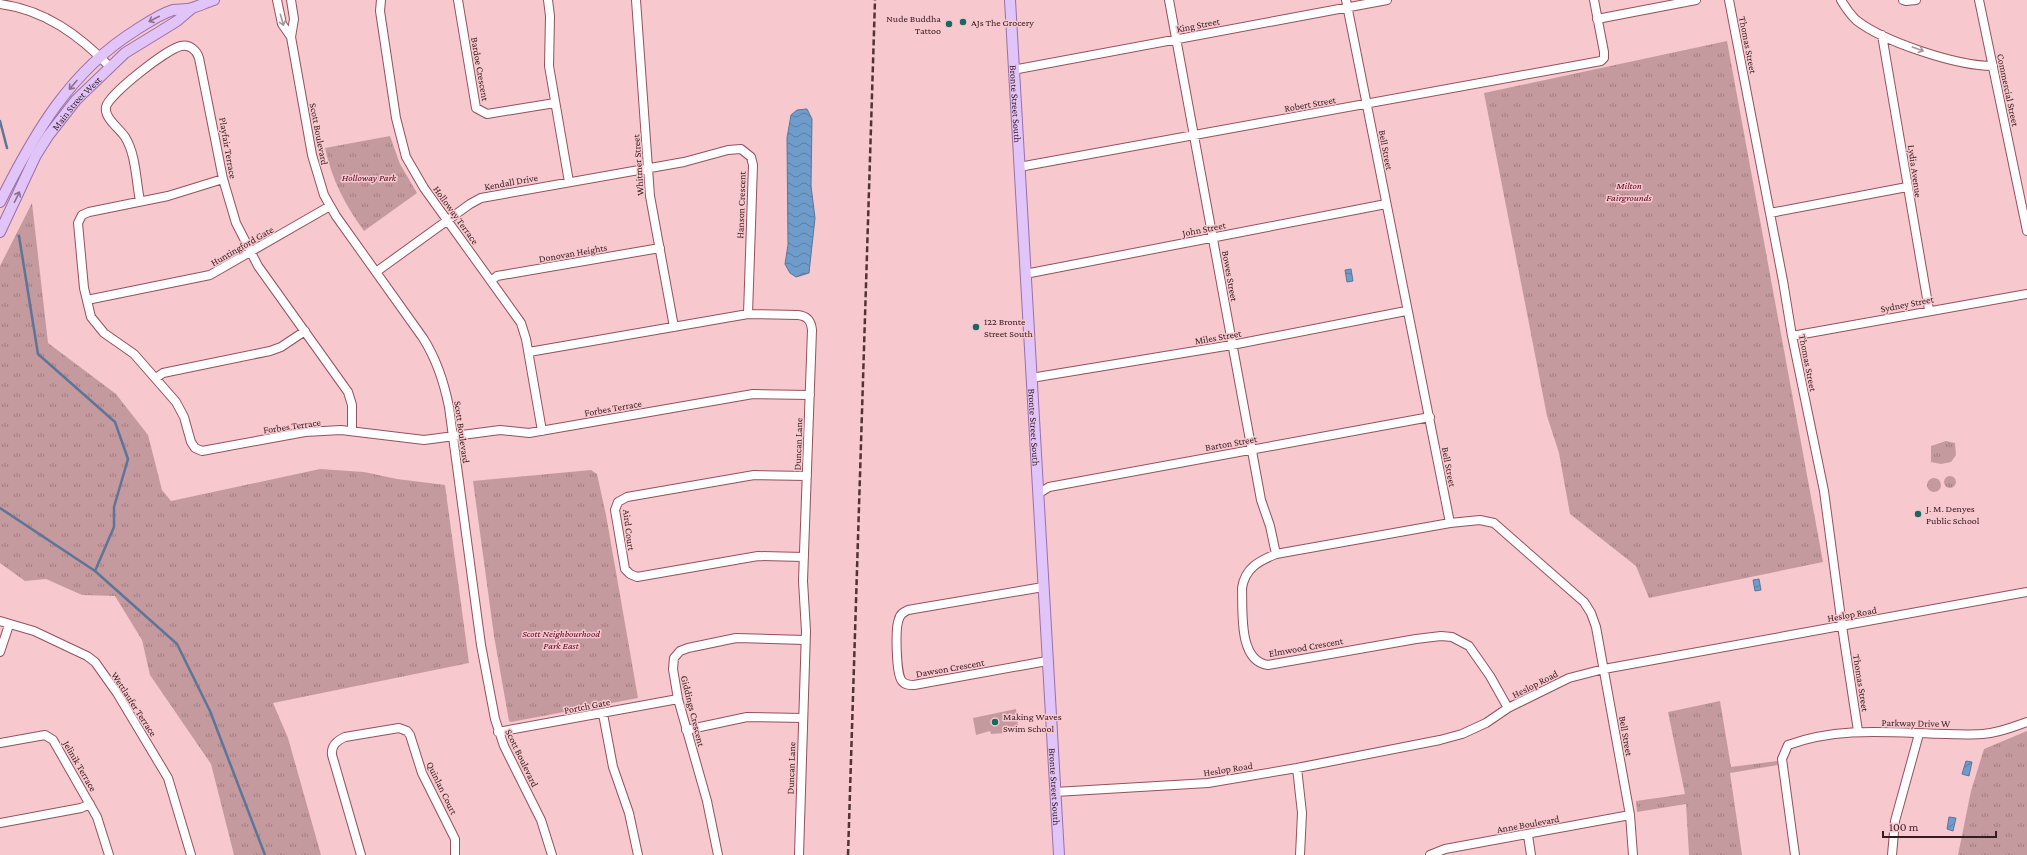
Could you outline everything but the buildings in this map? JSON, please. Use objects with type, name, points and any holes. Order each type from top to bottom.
[{"type":"main road","name":"Main Street West","points":[[0,202],[40,127],[66,92],[99,56],[151,21],[174,10],[191,9],[214,0]]},
{"type":"main road","name":"Bronte Street South","points":[[1010,0],[1059,855]]},
{"type":"main road","name":"Main Street West","points":[[0,232],[36,155],[48,136],[76,100],[125,53],[178,21],[191,9]]},
{"type":"street","name":"Scott Boulevard","points":[[277,0],[282,24],[291,37]]},
{"type":"street","name":"Scott Boulevard","points":[[291,0],[294,19],[291,37],[315,168],[330,206],[423,338],[434,356],[446,389],[481,645],[498,732],[541,820],[552,855]]},
{"type":"street","name":"Holloway Terrace","points":[[382,0],[380,10],[391,94],[399,135],[412,168],[447,220],[521,322],[542,431]]},
{"type":"street","name":"Bardoe Crescent","points":[[458,0],[476,108],[488,114],[555,103]]},
{"type":"street","points":[[548,0],[550,16],[549,61],[555,103],[570,182]]},
{"type":"street","name":"Whitmer Street","points":[[636,0],[650,196],[674,327]]},
{"type":"street","name":"Bowes Street","points":[[1169,0],[1261,500],[1270,526],[1276,554]]},
{"type":"street","name":"King Street","points":[[1013,70],[1176,40],[1347,4],[1387,0]]},
{"type":"street","points":[[1594,0],[1598,19],[1696,0]]},
{"type":"street","name":"Thomas Street","points":[[1729,0],[1792,336],[1824,491],[1858,731]]},
{"type":"street","points":[[1841,0],[1856,19],[1882,35],[1970,65],[1993,66]]},
{"type":"street","points":[[1903,0],[1906,2],[1916,0]]},
{"type":"street","name":"Commercial Street","points":[[1979,0],[2027,231]]},
{"type":"street","points":[[0,4],[20,7],[56,22],[99,56],[110,67]]},
{"type":"street","name":"Bell Street","points":[[1347,4],[1406,311],[1430,417],[1450,523],[1480,520],[1494,524],[1584,602],[1591,613],[1596,627],[1630,815],[1633,855]]},
{"type":"street","name":"Robert Street","points":[[1019,167],[1601,61],[1604,58],[1604,52],[1598,19]]},
{"type":"street","name":"Lydia Avenue","points":[[1882,35],[1906,167],[1907,187],[1929,310]]},
{"type":"street","name":"Playfair Terrace","points":[[140,202],[129,146],[124,137],[109,119],[106,108],[108,101],[141,72],[182,46],[191,48],[196,51],[199,58],[223,180],[236,223],[250,253],[348,392],[352,405],[352,430]]},
{"type":"street","name":"Hanson Crescent","points":[[648,168],[684,162],[736,149],[742,149],[751,157],[753,165],[748,314]]},
{"type":"street","name":"Kendall Drive","points":[[376,272],[447,220],[481,198],[648,168]]},
{"type":"street","name":"Forbes Terrace","points":[[223,180],[168,196],[89,212],[80,218],[78,228],[86,300],[89,312],[97,325],[134,354],[156,378],[182,410],[191,442],[195,448],[202,451],[305,432],[352,430],[419,440],[500,430],[529,433],[753,394],[810,394]]},
{"type":"street","points":[[1770,213],[1907,187]]},
{"type":"street","name":"John Street","points":[[1025,274],[1386,204]]},
{"type":"street","name":"Huntingford Gate","points":[[86,300],[210,275],[330,206]]},
{"type":"street","name":"Donovan Heights","points":[[491,281],[498,276],[660,248]]},
{"type":"street","name":"Sydney Street","points":[[1792,336],[1929,310],[2027,294]]},
{"type":"street","name":"Miles Street","points":[[1031,378],[1232,345],[1406,311]]},
{"type":"street","name":"Duncan Lane","points":[[528,352],[748,314],[798,315],[804,316],[809,320],[812,330],[804,557],[805,640],[799,855]]},
{"type":"street","points":[[156,378],[163,373],[276,349],[289,343],[305,331]]},
{"type":"street","name":"Barton Street","points":[[1038,494],[1049,487],[1430,417]]},
{"type":"street","name":"Aird Court","points":[[804,557],[758,556],[637,577],[630,574],[625,569],[614,510],[618,502],[626,497],[754,475],[807,476]]},
{"type":"street","name":"Elmwood Crescent","points":[[1450,523],[1276,554],[1263,559],[1249,570],[1244,579],[1242,588],[1247,647],[1251,656],[1259,663],[1268,665],[1416,639],[1441,636],[1452,638],[1469,646],[1490,676],[1508,708]]},
{"type":"street","name":"Dawson Crescent","points":[[1043,587],[906,611],[898,620],[897,670],[901,681],[904,684],[914,685],[1047,661]]},
{"type":"street","name":"Heslop Road","points":[[1055,792],[1208,783],[1401,748],[1462,734],[1486,723],[1508,708],[1569,678],[1604,669],[2027,592]]},
{"type":"street","name":"Wettlaufer Terrace","points":[[0,621],[9,625],[34,631],[87,656],[95,662],[117,693],[168,778],[191,855]]},
{"type":"street","points":[[0,652],[9,625]]},
{"type":"street","name":"Giddings Crescent","points":[[718,855],[708,801],[686,730],[678,698],[673,663],[674,658],[680,651],[741,638],[805,640]]},
{"type":"street","name":"Portch Gate","points":[[498,732],[603,714],[678,698]]},
{"type":"street","points":[[603,714],[613,767],[629,813],[638,855]]},
{"type":"street","points":[[686,730],[747,717],[803,718]]},
{"type":"street","name":"Parkway Drive W","points":[[1795,855],[1782,759],[1788,745],[1800,741],[1858,731],[1919,734],[1983,734],[2004,730],[2027,722]]},
{"type":"street","name":"Quinlan Court","points":[[361,855],[332,755],[332,749],[337,740],[345,737],[399,728],[407,731],[410,735],[422,773],[455,839],[455,855]]},
{"type":"street","points":[[1892,855],[1895,821],[1919,734]]},
{"type":"street","name":"Jelinik Terrace","points":[[0,742],[40,735],[48,736],[53,740],[90,804],[99,823],[108,855]]},
{"type":"street","points":[[1297,768],[1302,813],[1300,855]]},
{"type":"street","points":[[0,823],[81,808],[90,804]]},
{"type":"street","name":"Anne Boulevard","points":[[1430,855],[1445,849],[1528,835],[1630,815]]},
{"type":"street","points":[[1528,835],[1531,855]]},
{"type":"green space","name":"Milton Fairgrounds","points":[[1727,41],[1823,562],[1649,598],[1636,566],[1570,514],[1559,453],[1547,416],[1484,93]]},
{"type":"green space","name":"Holloway Park","points":[[390,136],[400,164],[417,193],[364,231],[340,192],[331,171],[325,148]]},
{"type":"green space","points":[[32,203],[48,343],[116,394],[148,435],[162,490],[171,501],[320,469],[364,472],[397,479],[445,485],[469,663],[273,703],[288,738],[321,855],[234,855],[211,764],[150,675],[142,640],[115,596],[82,595],[46,579],[25,581],[0,563],[0,266]]},
{"type":"green space","points":[[1946,441],[1955,443],[1956,455],[1951,462],[1941,464],[1931,462],[1931,446]]},
{"type":"green space","name":"Scott Neighbourhood Park East","points":[[591,470],[597,474],[606,515],[638,698],[511,722],[509,721],[494,636],[473,481]]},
{"type":"green space","points":[[1950,476],[1954,478],[1956,482],[1954,486],[1950,488],[1946,486],[1944,482],[1946,478]]},
{"type":"green space","points":[[1934,478],[1939,480],[1941,485],[1939,490],[1934,492],[1929,490],[1927,485],[1929,480]]},
{"type":"green space","points":[[1720,701],[1731,767],[1777,761],[1778,765],[1730,773],[1742,855],[1689,855],[1686,804],[1637,812],[1636,801],[1685,794],[1668,712]]},
{"type":"green space","name":"Making Waves Swim School","points":[[1016,709],[1018,726],[1005,730],[1005,733],[991,734],[990,731],[976,735],[973,718]]},
{"type":"green space","points":[[2027,731],[2027,855],[1958,855],[1971,791],[1984,749]]},
{"type":"water","points":[[807,109],[812,119],[811,186],[815,218],[809,273],[796,277],[790,273],[785,264],[788,245],[787,138],[791,115],[797,110]]},
{"type":"water","points":[[1351,269],[1353,281],[1347,282],[1345,270]]},
{"type":"water","points":[[1759,579],[1761,590],[1755,591],[1753,580]]},
{"type":"water","points":[[1966,761],[1972,762],[1969,776],[1962,774]]},
{"type":"water","points":[[1949,817],[1956,818],[1953,831],[1947,829]]},
{"type":"waterway","points":[[0,121],[7,148]]},
{"type":"waterway","points":[[19,236],[38,354],[115,422],[128,459],[114,507],[114,527],[95,571]]},
{"type":"waterway","points":[[0,508],[95,571],[177,644],[210,711],[265,855]]},
{"type":"railway","points":[[848,855],[875,0]]},
{"type":"place","name":"AJs The Grocery","points":[[963,22]]},
{"type":"place","name":"Nude Buddha Tattoo","points":[[949,24]]},
{"type":"place","name":"122 Bronte Street South","points":[[976,327]]},
{"type":"place","name":"J. M. Denyes Public School","points":[[1918,514]]},
{"type":"place","name":"Making Waves Swim School","points":[[995,722]]}]
